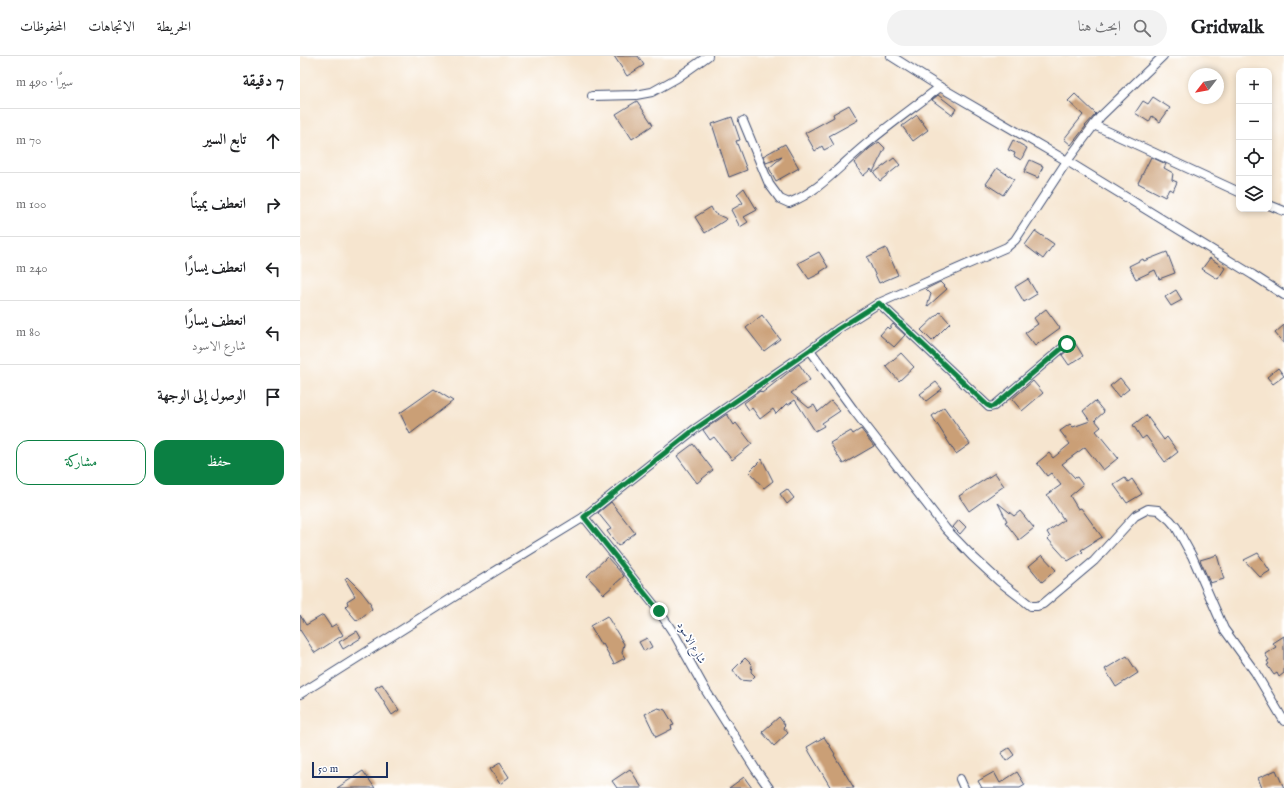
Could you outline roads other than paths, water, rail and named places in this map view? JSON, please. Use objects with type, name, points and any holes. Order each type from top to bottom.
[{"type":"street","points":[[592,96],[636,95],[652,92],[677,78],[708,56]]},
{"type":"street","points":[[891,56],[940,87],[1067,161],[1284,295]]},
{"type":"street","points":[[300,694],[584,517],[695,429],[838,329],[879,303],[1007,247],[1014,240],[1067,161],[1094,126],[1115,102],[1163,56]]},
{"type":"street","points":[[743,122],[770,184],[780,199],[789,203],[805,196],[821,185],[857,152],[940,87]]},
{"type":"street","points":[[1094,126],[1236,191]]},
{"type":"street","points":[[1272,207],[1284,211]]},
{"type":"street","points":[[879,303],[989,407],[994,406],[1067,344]]},
{"type":"street","points":[[810,350],[854,412],[946,529],[999,581],[1031,606],[1043,604],[1094,562],[1135,516],[1148,509],[1158,510],[1176,527],[1192,556],[1224,630],[1255,672],[1284,722]]},
{"type":"street","name":"شارع الاسود","points":[[584,517],[659,611],[676,637],[706,691],[769,788]]},
{"type":"street","points":[[960,779],[964,788]]}]
